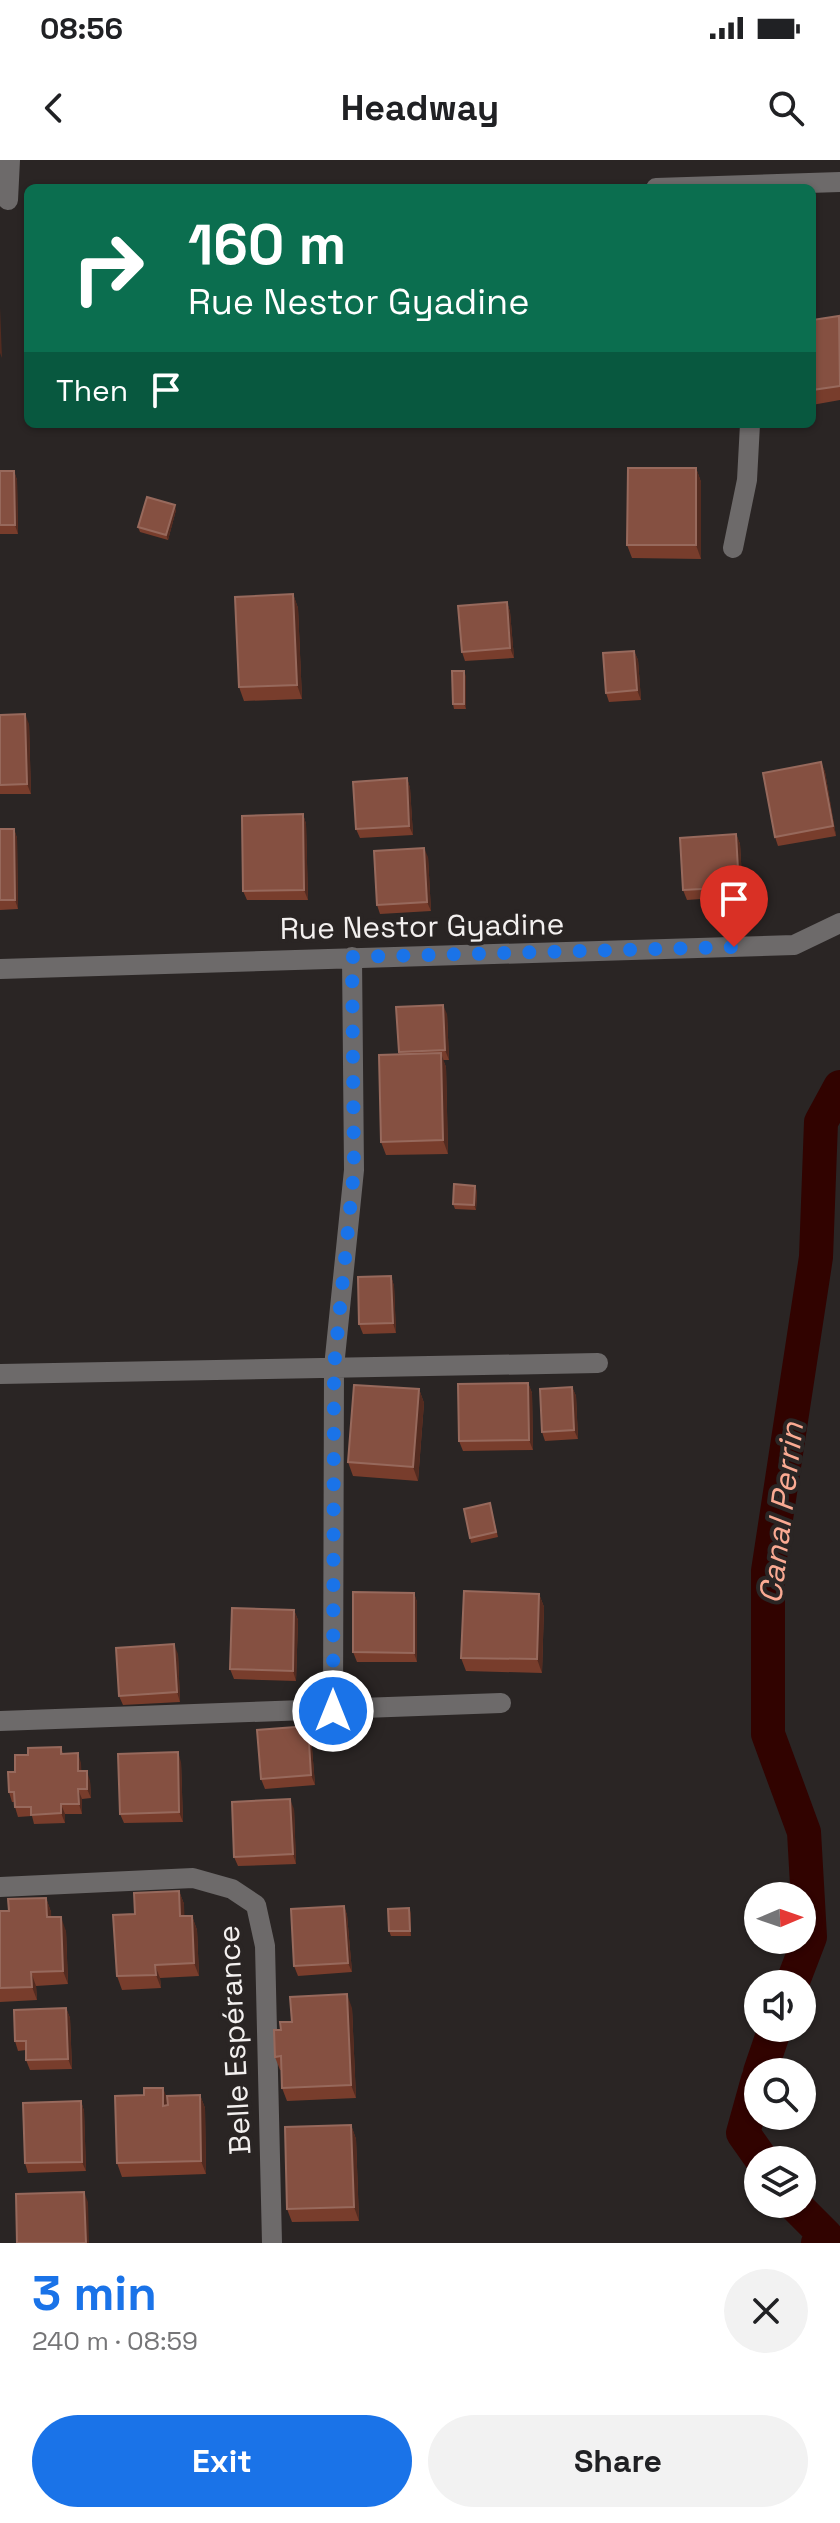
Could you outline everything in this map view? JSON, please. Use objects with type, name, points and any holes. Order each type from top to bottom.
[{"type":"street","points":[[10,160],[12,200]]},
{"type":"street","points":[[788,184],[840,182]]},
{"type":"street","points":[[733,548],[747,480],[750,428]]},
{"type":"street","name":"Rue Nestor Gyadine","points":[[0,969],[794,945],[840,923]]},
{"type":"street","points":[[333,1711],[334,1367],[354,1170],[352,957]]},
{"type":"street","points":[[0,1374],[598,1363]]},
{"type":"street","points":[[0,1721],[501,1703]]},
{"type":"street","name":"Belle Espérance","points":[[0,1887],[193,1878],[232,1889],[256,1905],[265,1946],[272,2243]]},
{"type":"building","points":[[839,316],[840,386],[816,389],[816,319]]},
{"type":"building","points":[[628,468],[696,468],[696,545],[627,545]]},
{"type":"building","points":[[0,471],[14,471],[15,525],[0,525]]},
{"type":"building","points":[[147,497],[175,505],[166,535],[138,527]]},
{"type":"building","points":[[293,594],[297,685],[239,687],[235,597]]},
{"type":"building","points":[[507,602],[510,648],[462,652],[458,606]]},
{"type":"building","points":[[634,651],[637,690],[606,693],[603,653]]},
{"type":"building","points":[[452,671],[464,671],[464,704],[453,704]]},
{"type":"building","points":[[25,714],[27,784],[0,785],[0,715]]},
{"type":"building","points":[[821,762],[833,826],[775,837],[763,773]]},
{"type":"building","points":[[407,778],[409,826],[356,829],[353,782]]},
{"type":"building","points":[[303,814],[304,890],[243,891],[242,816]]},
{"type":"building","points":[[0,829],[14,829],[15,900],[0,900]]},
{"type":"building","points":[[736,834],[739,887],[683,890],[680,838]]},
{"type":"building","points":[[424,848],[427,902],[377,905],[374,851]]},
{"type":"building","points":[[443,1005],[445,1050],[399,1052],[396,1007]]},
{"type":"building","points":[[441,1053],[443,1140],[381,1142],[379,1055]]},
{"type":"building","points":[[454,1184],[475,1186],[474,1205],[453,1204]]},
{"type":"building","points":[[391,1276],[393,1323],[359,1324],[358,1277]]},
{"type":"building","points":[[528,1383],[529,1440],[459,1441],[458,1384]]},
{"type":"building","points":[[354,1385],[419,1389],[413,1467],[348,1462]]},
{"type":"building","points":[[572,1387],[574,1430],[542,1432],[540,1389]]},
{"type":"building","points":[[490,1503],[496,1532],[470,1538],[464,1509]]},
{"type":"building","points":[[464,1591],[539,1594],[537,1659],[461,1658]]},
{"type":"building","points":[[353,1592],[414,1593],[414,1653],[353,1652]]},
{"type":"building","points":[[232,1608],[294,1610],[293,1671],[230,1669]]},
{"type":"building","points":[[174,1644],[177,1692],[119,1696],[116,1648]]},
{"type":"building","points":[[308,1726],[311,1775],[261,1779],[257,1730]]},
{"type":"building","points":[[61,1747],[61,1754],[78,1753],[78,1771],[87,1771],[87,1789],[78,1789],[79,1804],[61,1804],[61,1813],[31,1815],[31,1807],[15,1807],[14,1792],[9,1792],[8,1772],[15,1772],[15,1755],[28,1755],[28,1748]]},
{"type":"building","points":[[178,1752],[179,1812],[120,1814],[118,1754]]},
{"type":"building","points":[[290,1799],[293,1854],[234,1857],[232,1802]]},
{"type":"building","points":[[179,1891],[180,1916],[192,1916],[194,1963],[155,1965],[156,1975],[117,1976],[113,1915],[135,1914],[134,1893]]},
{"type":"building","points":[[46,1898],[47,1917],[61,1917],[63,1971],[31,1972],[32,1987],[0,1988],[0,1911],[9,1911],[8,1899]]},
{"type":"building","points":[[344,1906],[348,1963],[294,1966],[291,1909]]},
{"type":"building","points":[[409,1908],[410,1931],[389,1931],[388,1909]]},
{"type":"building","points":[[347,1994],[351,2085],[282,2088],[281,2056],[275,2057],[274,2030],[281,2030],[280,2022],[292,2022],[290,1997]]},
{"type":"building","points":[[66,2008],[68,2059],[26,2060],[26,2041],[15,2041],[14,2010]]},
{"type":"building","points":[[144,2088],[163,2088],[163,2106],[168,2105],[167,2096],[200,2095],[201,2161],[117,2163],[115,2096],[144,2095]]},
{"type":"building","points":[[81,2101],[82,2162],[25,2163],[23,2103]]},
{"type":"building","points":[[351,2125],[354,2207],[287,2209],[285,2127]]},
{"type":"building","points":[[84,2192],[86,2243],[17,2243],[16,2194]]},
{"type":"waterway","name":"Canal Perrin","points":[[797,1970],[810,1937],[804,1832],[768,1734],[768,1571],[816,1257],[821,1122],[840,1087]]},
{"type":"waterway","name":"Canal Perrin","points":[[765,2058],[770,2042]]},
{"type":"waterway","name":"Canal Perrin","points":[[744,2129],[743,2133],[752,2146]]},
{"type":"waterway","name":"Canal Perrin","points":[[808,2218],[826,2236],[818,2243]]},
{"type":"route","points":[[333,1711],[334,1367],[354,1170],[352,957],[734,947]]}]
